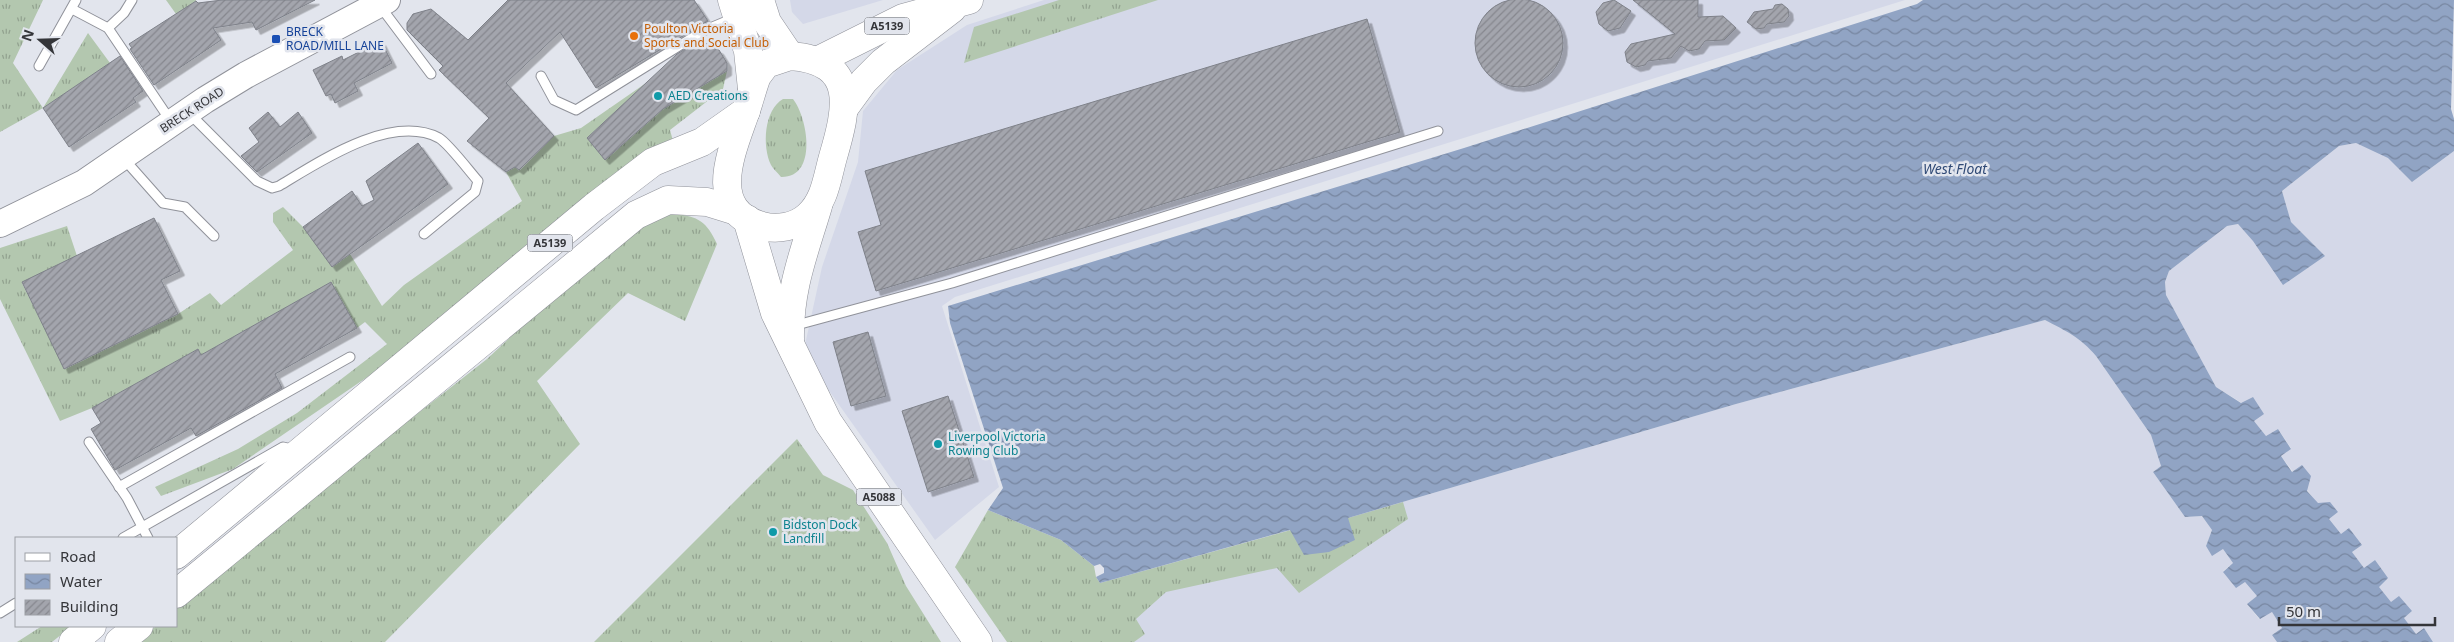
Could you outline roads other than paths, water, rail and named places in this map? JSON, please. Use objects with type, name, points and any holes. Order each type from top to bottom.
[{"type":"main road","points":[[760,0],[767,22],[790,56]]},
{"type":"main road","name":"A5139","points":[[817,61],[903,18],[965,1]]},
{"type":"main road","name":"A5139","points":[[845,107],[864,81],[883,62],[965,1]]},
{"type":"main road","name":"BRECK ROAD","points":[[0,224],[84,183],[180,117],[246,75],[383,2]]},
{"type":"main road","points":[[734,8],[748,51],[749,100]]},
{"type":"main road","name":"A5139","points":[[178,592],[636,215],[668,200],[707,202],[742,215],[762,226],[784,227],[796,224],[818,206],[825,189],[840,134],[845,107],[845,93],[838,78],[817,61],[790,56],[766,64],[757,76],[726,168],[727,191],[742,215]]},
{"type":"main road","name":"A5139","points":[[178,553],[594,207],[653,162],[702,142],[749,100]]},
{"type":"main road","points":[[790,336],[793,287],[818,206]]},
{"type":"main road","name":"A5088","points":[[742,215],[775,313],[790,336],[828,422],[978,642]]},
{"type":"main road","points":[[73,642],[91,627]]},
{"type":"main road","points":[[119,642],[137,627]]},
{"type":"lane","points":[[39,66],[76,0]]},
{"type":"lane","points":[[108,28],[124,13],[132,0]]},
{"type":"lane","points":[[383,2],[431,74]]},
{"type":"lane","points":[[542,76],[554,100],[576,110],[703,31],[734,8]]},
{"type":"lane","points":[[72,10],[108,28],[180,117],[257,181],[272,188],[279,186],[335,152],[391,132],[420,133],[440,138],[478,181],[475,192],[424,234]]},
{"type":"lane","points":[[790,336],[952,283],[1438,131]]},
{"type":"lane","points":[[122,156],[163,203],[185,207],[214,236]]},
{"type":"lane","points":[[119,486],[350,358]]},
{"type":"lane","points":[[89,442],[119,486],[148,537]]},
{"type":"lane","points":[[125,537],[283,447],[299,451]]},
{"type":"lane","points":[[0,613],[15,604]]},
{"type":"water","name":"West Float","points":[[1923,0],[2454,0],[2451,109],[2454,119],[2454,151],[2412,182],[2388,158],[2356,143],[2339,146],[2282,191],[2291,222],[2325,256],[2283,285],[2253,241],[2238,224],[2227,226],[2169,271],[2165,282],[2166,295],[2216,387],[2241,403],[2253,397],[2264,414],[2254,421],[2266,436],[2278,429],[2291,449],[2281,456],[2292,472],[2302,465],[2311,476],[2307,491],[2318,503],[2330,502],[2338,512],[2329,519],[2341,534],[2349,528],[2362,545],[2352,552],[2364,568],[2375,560],[2388,578],[2379,587],[2391,602],[2399,596],[2412,611],[2404,618],[2416,634],[2424,628],[2433,642],[2277,642],[2272,635],[2282,628],[2272,612],[2260,619],[2247,604],[2257,596],[2245,582],[2236,588],[2223,572],[2233,563],[2223,549],[2212,556],[2206,546],[2212,530],[2202,516],[2185,517],[2153,472],[2161,466],[2151,435],[2096,356],[2078,339],[2045,320],[1736,404],[1348,518],[1355,540],[1329,552],[1304,555],[1290,530],[1100,583],[1096,577],[1104,573],[1104,568],[1100,564],[1094,566],[1061,540],[988,510],[1003,488],[950,323],[948,306],[1464,148],[1917,4]]},
{"type":"place","name":"Poulton Victoria Sports and Social Club","points":[[634,36]]},
{"type":"place","name":"BRECK ROAD/MILL LANE","points":[[276,39]]},
{"type":"place","name":"AED Creations","points":[[658,96]]},
{"type":"place","name":"Liverpool Victoria Rowing Club","points":[[938,444]]},
{"type":"place","name":"Bidston Dock Landfill","points":[[773,532]]}]
